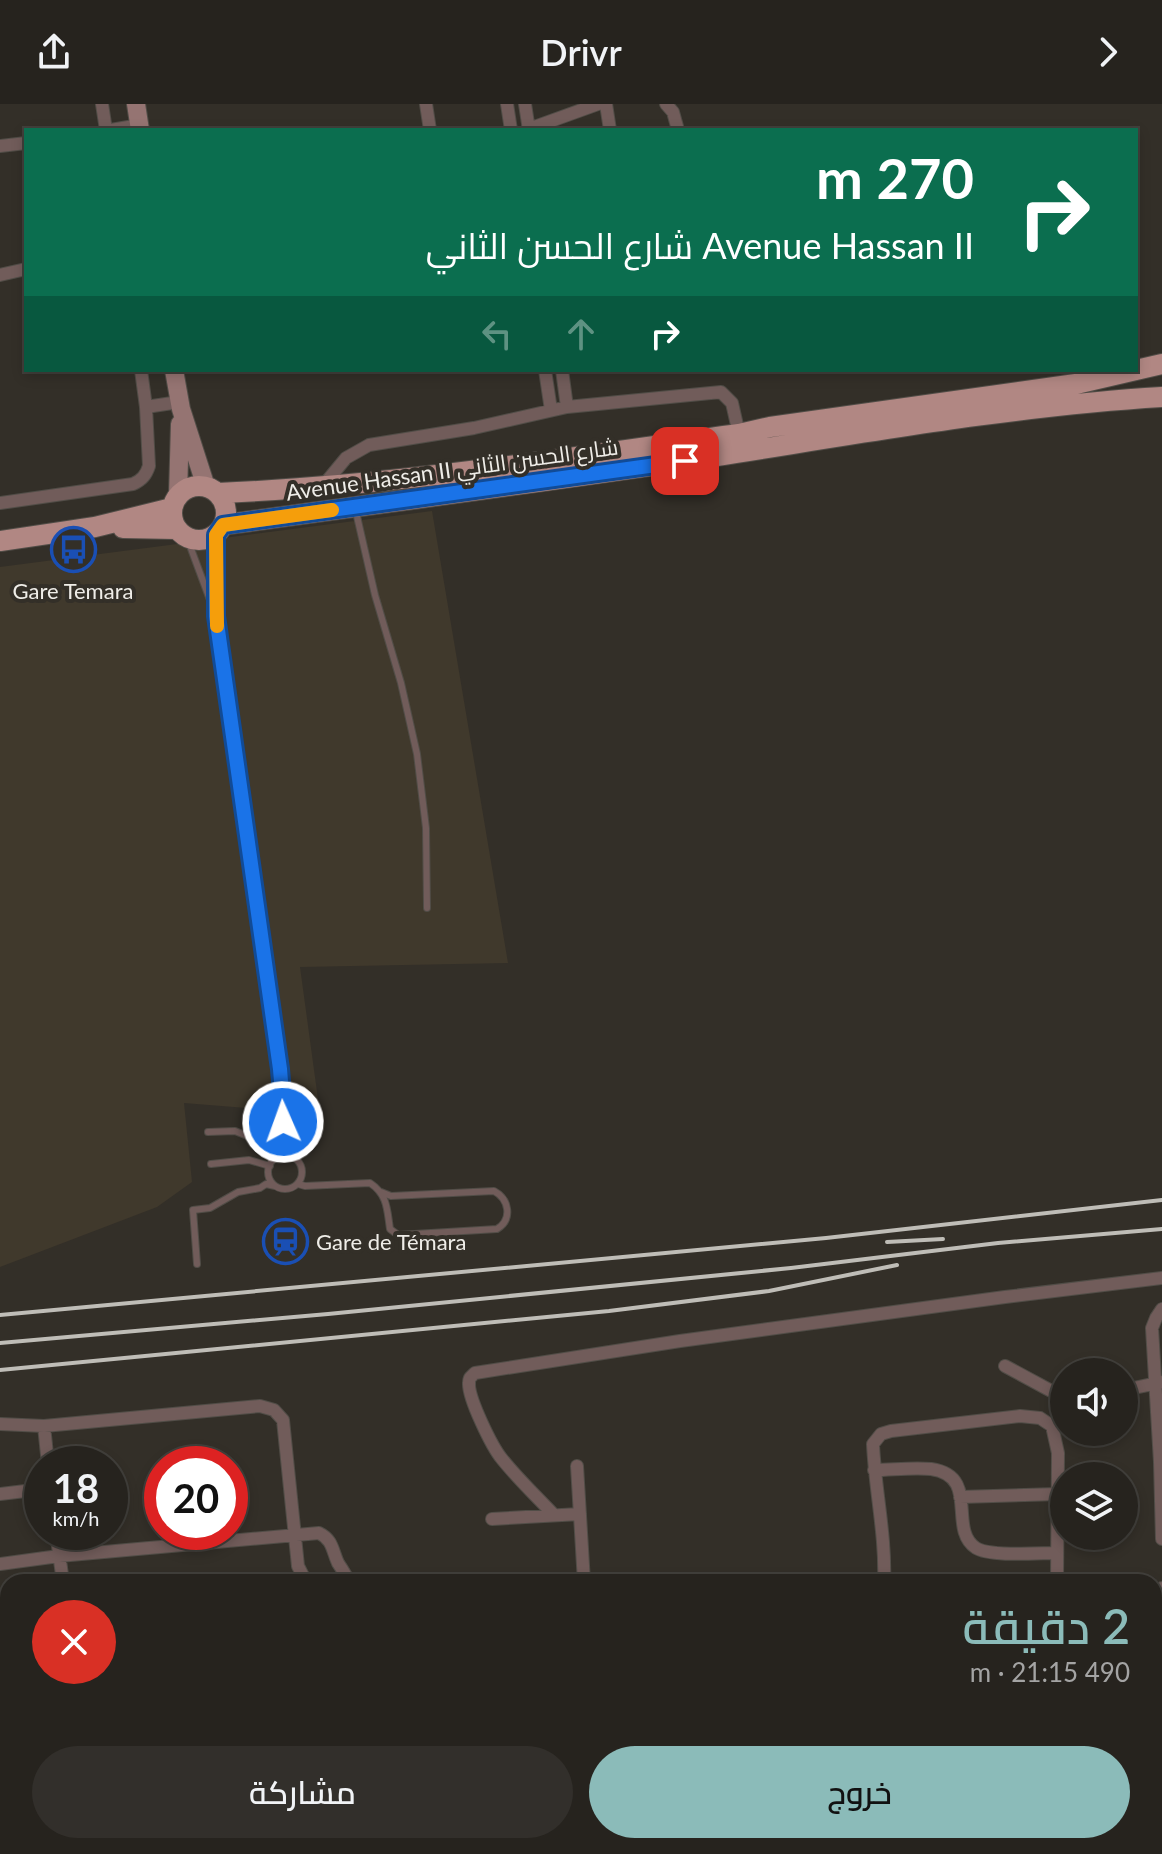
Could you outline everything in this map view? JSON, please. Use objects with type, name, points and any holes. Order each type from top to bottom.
[{"type":"main road","points":[[136,104],[140,127]]},
{"type":"main road","name":"Avenue Hassan II شارع الحسن الثاني","points":[[1138,370],[1162,364]]},
{"type":"main road","points":[[174,372],[180,406],[212,490],[226,508],[220,530]]},
{"type":"main road","name":"Avenue Hassan II شارع الحسن الثاني","points":[[0,541],[95,527],[175,501],[191,487],[287,491],[497,467],[1076,384],[1127,372]]},
{"type":"main road","name":"Avenue Hassan II شارع الحسن الثاني","points":[[95,527],[182,533],[197,540],[207,539],[220,530],[355,507],[972,417],[1162,397]]},
{"type":"main road","points":[[180,406],[175,501],[171,515],[182,533]]},
{"type":"street","points":[[102,104],[108,128]]},
{"type":"street","points":[[426,104],[430,128]]},
{"type":"street","points":[[507,104],[511,128]]},
{"type":"street","points":[[525,104],[528,128]]},
{"type":"street","points":[[533,128],[598,104]]},
{"type":"street","points":[[606,104],[610,128]]},
{"type":"street","points":[[666,104],[673,112],[677,128]]},
{"type":"street","points":[[0,146],[24,143]]},
{"type":"street","points":[[0,275],[24,269]]},
{"type":"street","points":[[0,503],[139,481],[149,466],[141,372]]},
{"type":"street","points":[[545,372],[551,410]]},
{"type":"street","points":[[562,372],[567,407]]},
{"type":"street","points":[[322,487],[346,458],[369,445],[474,428],[567,407],[721,392],[732,403],[739,434]]},
{"type":"street","points":[[146,407],[180,406]]},
{"type":"street","points":[[554,1515],[501,1458],[491,1441],[469,1387],[470,1378],[475,1373],[680,1341],[1162,1278]]},
{"type":"street","points":[[1162,1309],[1152,1328],[1159,1383],[1162,1539]]},
{"type":"street","points":[[1005,1366],[1050,1390]]},
{"type":"street","points":[[1138,1387],[1159,1383]]},
{"type":"street","points":[[0,1424],[44,1426],[260,1406],[274,1410],[283,1420],[298,1566],[302,1574]]},
{"type":"street","points":[[884,1574],[873,1444],[881,1434],[911,1427],[982,1419],[1040,1418],[1052,1426],[1058,1462]]},
{"type":"street","points":[[44,1426],[46,1446]]},
{"type":"street","points":[[577,1466],[584,1574]]},
{"type":"street","points":[[874,1470],[930,1469],[947,1473],[959,1486],[966,1536],[977,1548],[998,1553],[1057,1553]]},
{"type":"street","points":[[0,1494],[24,1491]]},
{"type":"street","points":[[960,1497],[1050,1494]]},
{"type":"street","points":[[492,1519],[580,1514]]},
{"type":"street","points":[[0,1564],[319,1533],[331,1542],[345,1574]]},
{"type":"street","points":[[58,1550],[62,1574]]},
{"type":"street","points":[[1057,1550],[1057,1574]]},
{"type":"lane","points":[[355,507],[417,754],[426,828],[427,908]]},
{"type":"lane","points":[[220,530],[216,616],[280,1069],[284,1155]]},
{"type":"lane","points":[[182,533],[216,616]]},
{"type":"lane","points":[[208,1132],[235,1131],[255,1139],[282,1138]]},
{"type":"lane","points":[[197,1264],[193,1210],[210,1208],[238,1192],[266,1184],[283,1189],[291,1189],[302,1177],[299,1162],[284,1155],[276,1158],[268,1172],[275,1186]]},
{"type":"lane","points":[[211,1164],[249,1160],[270,1166]]},
{"type":"lane","points":[[298,1184],[365,1182],[391,1196],[494,1191],[507,1203],[507,1215],[497,1229],[398,1235],[390,1229],[386,1202],[381,1192]]},
{"type":"shaded area","points":[[432,511],[508,963],[300,967],[320,1114],[184,1103],[192,1182],[157,1207],[0,1267],[0,567]]},
{"type":"railway","points":[[0,1315],[826,1238],[1162,1200]]},
{"type":"railway","points":[[0,1343],[328,1314],[791,1268],[998,1243],[1162,1229]]},
{"type":"railway","points":[[887,1242],[943,1239]]},
{"type":"railway","points":[[0,1370],[609,1311],[769,1291],[897,1265]]},
{"type":"slow traffic","points":[[217,626],[216,535],[223,525],[332,510]]},
{"type":"place","name":"Gare Temara","points":[[73,549]]},
{"type":"place","name":"Gare de Témara","points":[[285,1241]]},
{"type":"route","points":[[283,1122],[280,1069],[216,616],[216,535],[223,525],[685,461]]}]
